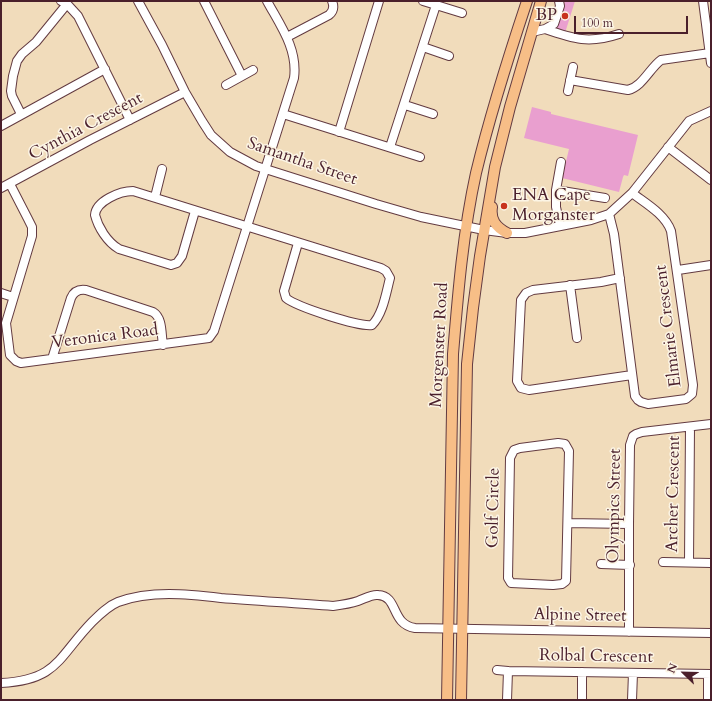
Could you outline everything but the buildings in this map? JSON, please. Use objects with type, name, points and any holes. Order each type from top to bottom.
[{"type":"main road","name":"Morgenster Road","points":[[446,700],[453,354],[466,226],[477,172],[492,114],[527,1]]},
{"type":"main road","name":"Morgenster Road","points":[[461,700],[467,364],[474,300],[493,181],[510,107],[541,1]]},
{"type":"main road","points":[[493,181],[492,218],[496,225],[507,233]]},
{"type":"street","name":"Samantha Street","points":[[138,1],[185,92],[202,121],[217,141],[230,152],[239,157],[264,168],[421,217],[484,230],[507,233],[524,233],[591,220],[609,214]]},
{"type":"street","points":[[204,1],[242,76]]},
{"type":"street","name":"Veronica Road","points":[[10,184],[32,228],[32,236],[6,323],[10,355],[16,361],[21,363],[203,340],[212,336],[264,168],[283,114],[295,70],[294,57],[287,37],[268,1]]},
{"type":"street","points":[[287,37],[332,13],[332,1]]},
{"type":"street","points":[[339,132],[379,1]]},
{"type":"street","points":[[423,1],[462,13]]},
{"type":"street","points":[[532,32],[552,26],[557,19],[560,6],[559,1]]},
{"type":"street","points":[[703,1],[711,63]]},
{"type":"street","points":[[21,114],[11,91],[17,61],[22,54],[36,42],[64,3],[78,16],[130,120]]},
{"type":"street","points":[[390,147],[436,5]]},
{"type":"street","points":[[545,29],[582,40],[598,40],[619,34]]},
{"type":"street","points":[[423,47],[450,56]]},
{"type":"street","points":[[570,80],[628,90],[636,86],[657,63],[662,60],[710,53]]},
{"type":"street","points":[[568,91],[573,67]]},
{"type":"street","points":[[1,126],[105,69]]},
{"type":"street","points":[[226,85],[253,70]]},
{"type":"street","name":"Cynthia Crescent","points":[[1,188],[185,92]]},
{"type":"street","points":[[404,105],[433,114]]},
{"type":"street","points":[[609,214],[632,193],[689,121],[711,111]]},
{"type":"street","points":[[283,114],[420,157]]},
{"type":"street","points":[[668,147],[711,180]]},
{"type":"street","points":[[560,225],[556,207],[556,190],[561,162]]},
{"type":"street","points":[[155,197],[162,169]]},
{"type":"street","points":[[556,190],[605,198]]},
{"type":"street","points":[[195,211],[182,256],[178,263],[174,265],[168,265],[119,249],[107,239],[95,218],[94,213],[98,207],[106,201],[125,191],[133,191],[381,268],[390,278],[382,306],[376,321],[372,325],[361,324],[310,310],[286,298],[284,291],[298,243]]},
{"type":"street","name":"Elmarie Crescent","points":[[609,214],[614,234],[635,396],[643,404],[686,399],[692,394],[693,385],[678,270],[670,226],[662,217],[632,193]]},
{"type":"street","points":[[678,270],[711,265]]},
{"type":"street","points":[[620,278],[530,291],[523,296],[521,300],[516,374],[518,384],[523,389],[529,390],[632,375]]},
{"type":"street","points":[[570,285],[577,338]]},
{"type":"street","points":[[52,359],[71,298],[73,293],[80,289],[157,314],[160,321],[163,345]]},
{"type":"street","points":[[1,293],[13,297]]},
{"type":"street","name":"Olympics Street","points":[[629,632],[630,565],[628,524],[630,452],[632,438],[636,434],[642,432],[711,424]]},
{"type":"street","name":"Archer Crescent","points":[[688,562],[690,427]]},
{"type":"street","name":"Golf Circle","points":[[558,443],[565,444],[568,447],[568,523],[567,573],[565,583],[553,585],[513,584],[509,582],[510,458],[514,450],[558,443]]},
{"type":"street","points":[[568,523],[628,524]]},
{"type":"street","name":"Archer Crescent","points":[[663,562],[711,563]]},
{"type":"street","points":[[601,564],[630,565]]},
{"type":"street","name":"Alpine Street","points":[[1,683],[21,681],[42,675],[56,665],[90,624],[105,609],[118,602],[146,596],[198,595],[220,598],[333,606],[345,605],[377,594],[389,599],[394,606],[398,619],[410,628],[711,633]]},
{"type":"street","name":"Rolbal Crescent","points":[[497,670],[710,674],[708,700]]},
{"type":"street","points":[[507,700],[508,671]]},
{"type":"street","points":[[582,672],[582,700]]},
{"type":"street","points":[[632,673],[632,700]]},
{"type":"place","name":"BP","points":[[565,16]]},
{"type":"place","name":"ENA Cape Morganster","points":[[504,206]]}]
